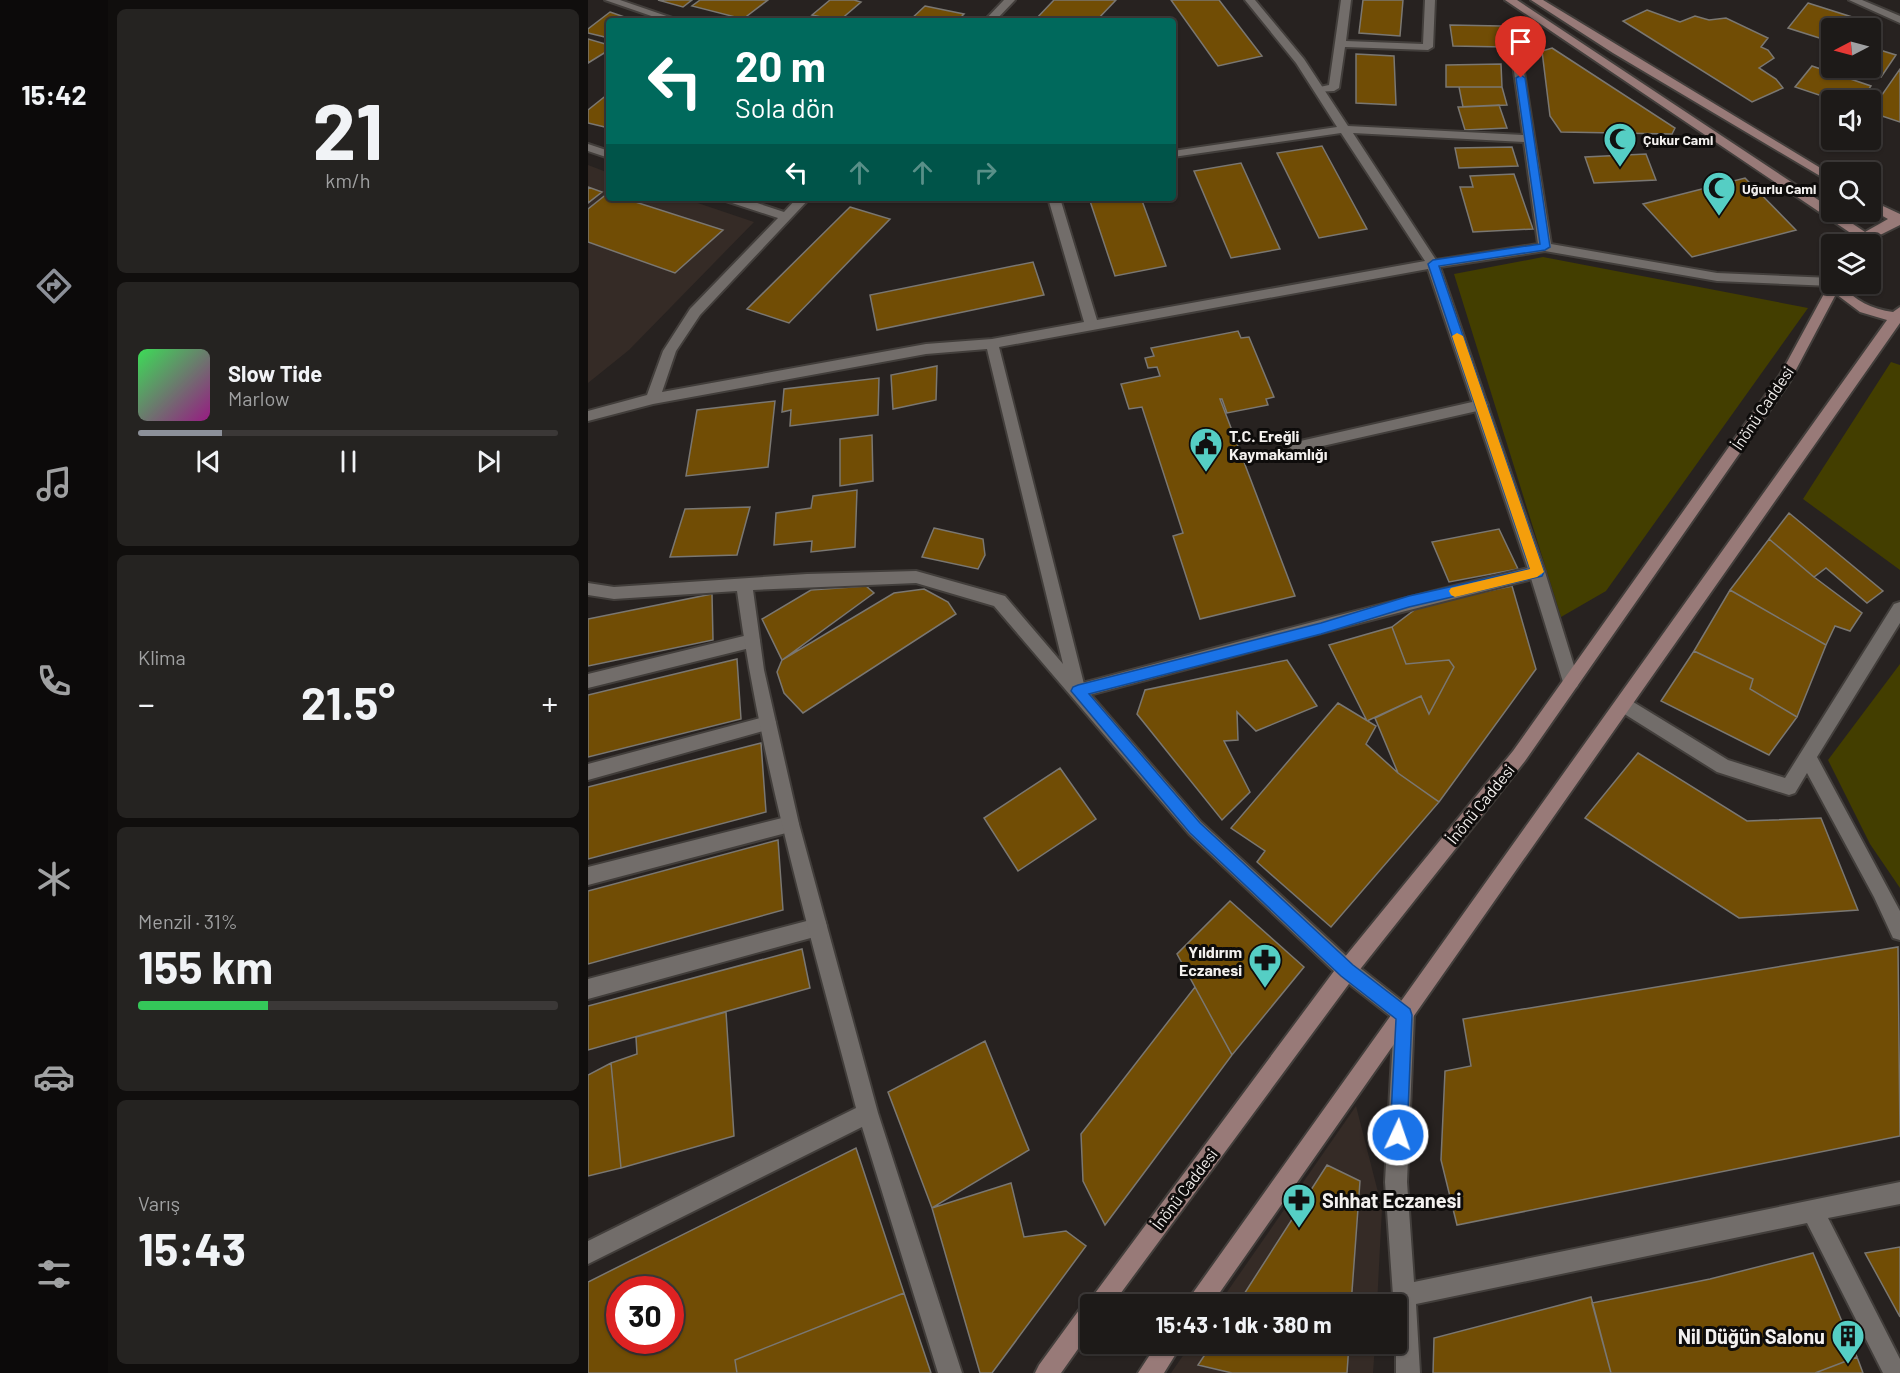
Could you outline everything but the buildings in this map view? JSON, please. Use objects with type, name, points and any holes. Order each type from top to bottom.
[{"type":"main road","points":[[1510,0],[1853,234]]},
{"type":"main road","points":[[1536,0],[1821,173]]},
{"type":"main road","points":[[1881,210],[1900,220]]},
{"type":"main road","points":[[1875,234],[1900,220]]},
{"type":"main road","name":"İnönü Caddesi","points":[[1106,1294],[1347,970],[1519,756],[1785,378],[1828,294]]},
{"type":"main road","points":[[1841,294],[1875,314],[1899,315]]},
{"type":"main road","points":[[1206,1294],[1899,315]]},
{"type":"main road","points":[[1047,1373],[1080,1328]]},
{"type":"main road","points":[[1150,1373],[1164,1354]]},
{"type":"street","points":[[610,0],[667,18]]},
{"type":"street","points":[[991,18],[1010,0]]},
{"type":"street","points":[[1250,0],[1300,61],[1433,264],[1537,572],[1571,682]]},
{"type":"street","points":[[1319,90],[1334,88],[1346,0]]},
{"type":"street","points":[[1340,44],[1428,47],[1430,0]]},
{"type":"street","points":[[1854,0],[1900,20]]},
{"type":"street","points":[[1514,36],[1545,247]]},
{"type":"street","points":[[1176,154],[1345,129],[1530,140]]},
{"type":"street","points":[[588,147],[606,151]]},
{"type":"street","points":[[739,201],[786,216]]},
{"type":"street","points":[[653,399],[670,351],[695,312],[801,201]]},
{"type":"street","points":[[1055,201],[1092,326]]},
{"type":"street","points":[[588,416],[653,399],[926,349],[992,344],[1433,264],[1545,247],[1717,276],[1821,282]]},
{"type":"street","points":[[992,344],[1078,691]]},
{"type":"street","points":[[1296,447],[1480,405]]},
{"type":"street","points":[[1078,691],[1321,628],[1409,602],[1537,572]]},
{"type":"street","points":[[588,589],[614,592],[916,577],[999,602],[1195,828],[1347,970],[1404,1015],[1396,1182],[1404,1294]]},
{"type":"street","points":[[744,584],[756,670],[790,824],[868,1113],[950,1373]]},
{"type":"street","points":[[1624,705],[1723,766],[1789,787],[1900,609]]},
{"type":"street","points":[[588,681],[752,641]]},
{"type":"street","points":[[588,772],[768,723]]},
{"type":"street","points":[[1808,757],[1881,891],[1900,931]]},
{"type":"street","points":[[588,876],[790,824]]},
{"type":"street","points":[[588,989],[818,927]]},
{"type":"street","points":[[588,1253],[868,1113]]},
{"type":"street","points":[[1407,1294],[1900,1193]]},
{"type":"street","points":[[1813,1211],[1895,1373]]},
{"type":"street","points":[[1407,1354],[1408,1373]]},
{"type":"shaded area","points":[[588,165],[606,172],[606,201],[692,201],[754,222],[629,350],[588,383]]},
{"type":"shaded area","points":[[1543,257],[1808,308],[1606,591],[1561,617],[1454,274]]},
{"type":"shaded area","points":[[1891,362],[1900,365],[1900,570],[1803,499]]},
{"type":"shaded area","points":[[1900,664],[1900,888],[1870,844],[1828,760]]},
{"type":"shaded area","points":[[1356,1106],[1382,1208],[1378,1294],[1226,1294]]},
{"type":"shaded area","points":[[1184,1354],[1374,1354],[1373,1373],[1171,1373]]},
{"type":"slow traffic","points":[[1455,591],[1537,572],[1457,336]]},
{"type":"place","name":"Çukur Cami","points":[[1620,168]]},
{"type":"place","name":"Uğurlu Cami","points":[[1719,217]]},
{"type":"place","name":"T.C. Ereğli Kaymakamlığı","points":[[1206,473]]},
{"type":"place","name":"Yıldırım Eczanesi","points":[[1265,989]]},
{"type":"place","name":"Sıhhat Eczanesi","points":[[1299,1229]]},
{"type":"place","name":"Nil Düğün Salonu","points":[[1848,1365]]},
{"type":"route","points":[[1398,1135],[1404,1015],[1347,970],[1195,828],[1078,691],[1321,628],[1409,602],[1537,572],[1433,264],[1500,252],[1545,247],[1521,78]]}]
